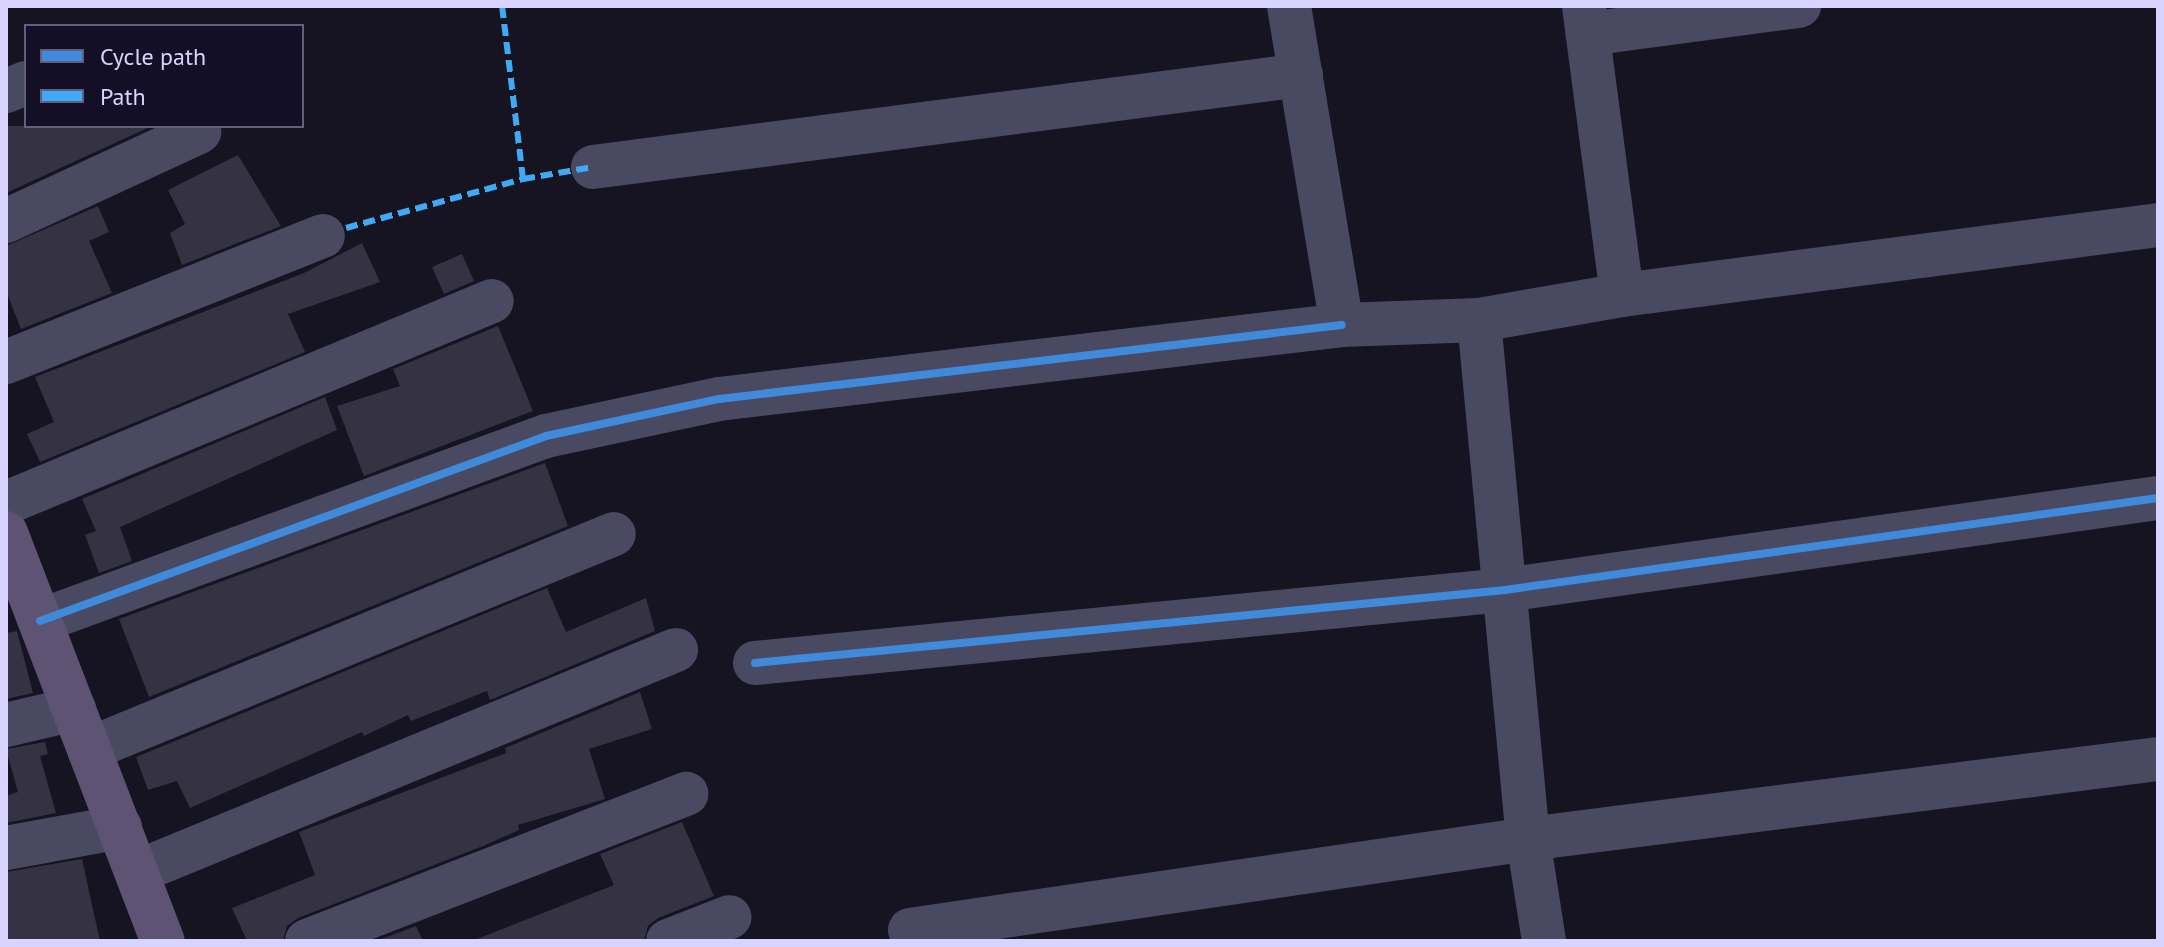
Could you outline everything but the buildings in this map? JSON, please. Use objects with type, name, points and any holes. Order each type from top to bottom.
[{"type":"main road","points":[[6,533],[163,941]]},
{"type":"street","points":[[1289,6],[1342,325]]},
{"type":"street","points":[[1622,295],[1586,20],[1799,6]]},
{"type":"street","points":[[593,167],[1301,75]]},
{"type":"street","points":[[6,221],[199,132]]},
{"type":"street","points":[[40,621],[546,436],[719,399],[1342,325],[1479,320],[1622,295],[2158,225]]},
{"type":"street","points":[[6,362],[323,236]]},
{"type":"street","points":[[6,503],[492,301]]},
{"type":"street","points":[[1479,320],[1528,839],[1544,941]]},
{"type":"street","points":[[755,663],[1505,590],[2158,498]]},
{"type":"street","points":[[89,749],[614,534]]},
{"type":"street","points":[[137,872],[676,650]]},
{"type":"street","points":[[6,725],[74,709]]},
{"type":"street","points":[[910,930],[1528,839],[2158,759]]},
{"type":"street","points":[[307,941],[686,794]]},
{"type":"street","points":[[6,848],[120,827]]},
{"type":"street","points":[[668,941],[730,917]]},
{"type":"marked path","points":[[346,228],[523,179],[502,6]]},
{"type":"marked path","points":[[523,179],[593,167]]},
{"type":"cycle path","points":[[40,621],[546,436],[719,399],[1342,325]]},
{"type":"cycle path","points":[[755,663],[1505,590],[2158,498]]}]
